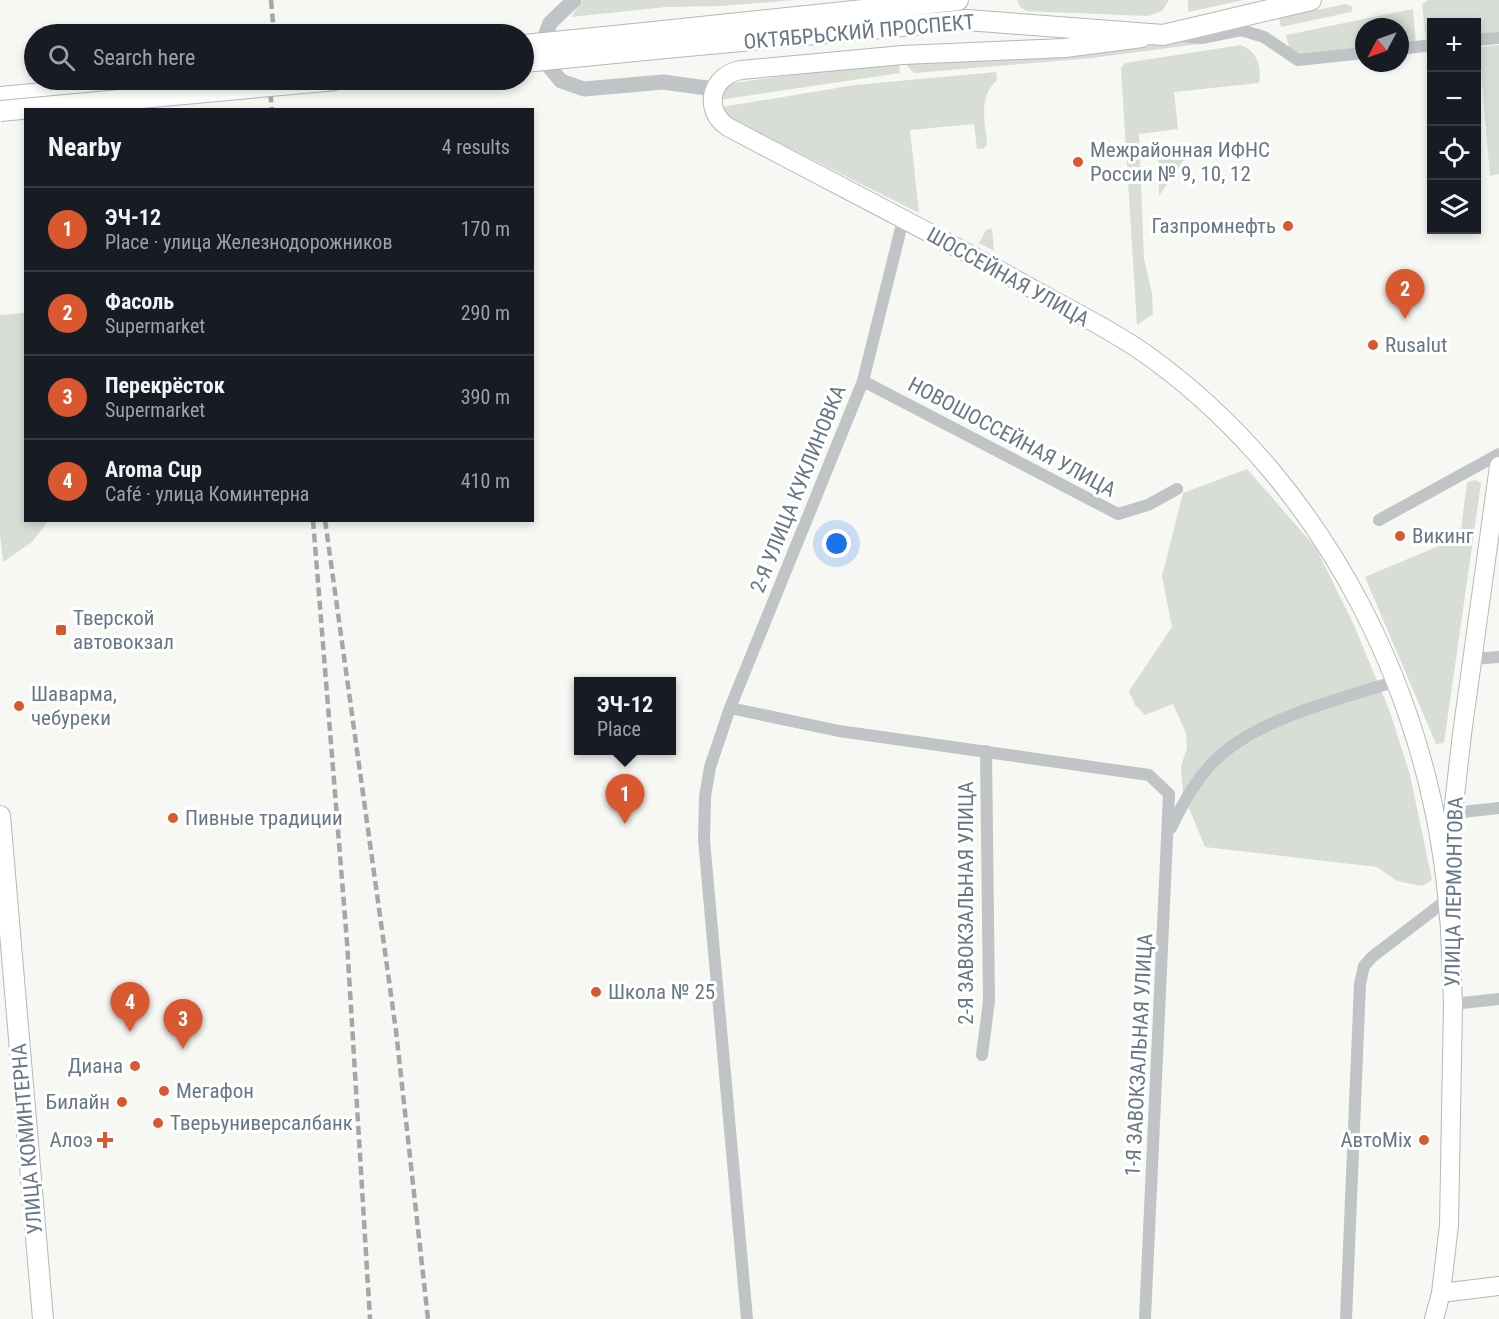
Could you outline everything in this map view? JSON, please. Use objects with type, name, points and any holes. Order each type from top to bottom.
[{"type":"main road","name":"ОКТЯБРЬСКИЙ ПРОСПЕКТ","points":[[654,41],[958,0]]},
{"type":"main road","name":"ОКТЯБРЬСКИЙ ПРОСПЕКТ","points":[[654,41],[967,20],[1163,35],[1311,0]]},
{"type":"main road","points":[[714,89],[723,77],[741,70],[903,55],[1065,48],[1163,35]]},
{"type":"main road","points":[[534,45],[654,41]]},
{"type":"main road","points":[[534,60],[654,41]]},
{"type":"main road","name":"ШОССЕЙНАЯ УЛИЦА","points":[[714,89],[714,109],[724,124],[1129,343],[1163,367],[1218,415],[1281,485],[1328,549],[1376,636],[1396,681],[1430,788],[1448,899],[1449,919]]},
{"type":"main road","points":[[0,97],[73,90]]},
{"type":"main road","points":[[33,108],[228,90]]},
{"type":"main road","points":[[0,111],[24,109]]},
{"type":"main road","name":"УЛИЦА ЛЕРМОНТОВА","points":[[1434,1319],[1441,1293],[1449,1225],[1453,1004],[1449,919],[1453,813],[1472,659],[1494,532],[1499,466]]},
{"type":"main road","name":"УЛИЦА КОМИНТЕРНА","points":[[0,816],[43,1319]]},
{"type":"main road","points":[[1441,1293],[1499,1286]]},
{"type":"street","points":[[574,0],[550,23],[544,39],[546,63],[561,81],[584,89],[663,82],[714,89]]},
{"type":"street","points":[[1163,35],[1202,38],[1241,30],[1264,37],[1298,60],[1355,54]]},
{"type":"street","points":[[1481,40],[1499,38]]},
{"type":"street","points":[[1409,48],[1427,46]]},
{"type":"street","name":"2-Я УЛИЦА КУКЛИНОВКА","points":[[747,1319],[704,840],[705,797],[710,767],[730,708],[862,381],[903,220]]},
{"type":"street","name":"НОВОШОССЕЙНАЯ УЛИЦА","points":[[862,381],[1118,514],[1148,505],[1178,489]]},
{"type":"street","points":[[1379,520],[1499,454]]},
{"type":"street","points":[[1472,659],[1499,657]]},
{"type":"street","points":[[1169,833],[1188,793],[1222,753],[1259,729],[1396,681]]},
{"type":"street","name":"2-Я ЗАВОКЗАЛЬНАЯ УЛИЦА","points":[[730,708],[839,731],[1149,775],[1169,794]]},
{"type":"street","name":"2-Я ЗАВОКЗАЛЬНАЯ УЛИЦА","points":[[982,1055],[989,1001],[986,751]]},
{"type":"street","name":"1-Я ЗАВОКЗАЛЬНАЯ УЛИЦА","points":[[1145,1319],[1169,794]]},
{"type":"street","points":[[1453,813],[1499,808]]},
{"type":"street","points":[[1346,1319],[1360,984],[1364,966],[1372,957],[1448,899]]},
{"type":"street","points":[[1453,1004],[1499,999]]},
{"type":"shaded area","points":[[583,0],[795,0],[720,6],[666,7],[571,17]]},
{"type":"shaded area","points":[[1017,0],[1169,0],[1162,11],[1148,16],[1027,11],[1020,7]]},
{"type":"shaded area","points":[[1188,0],[1244,0],[1188,12]]},
{"type":"shaded area","points":[[1428,0],[1499,0],[1499,34],[1481,36],[1481,18],[1427,18],[1426,41],[1422,4]]},
{"type":"shaded area","points":[[1346,4],[1353,7],[1351,12],[1281,27],[1279,18]]},
{"type":"shaded area","points":[[1413,9],[1416,44],[1409,45],[1409,18],[1369,18]]},
{"type":"shaded area","points":[[1355,21],[1355,50],[1299,55],[1290,51],[1286,35]]},
{"type":"shaded area","points":[[1163,35],[1199,44],[1092,58],[914,73],[907,66],[908,59]]},
{"type":"shaded area","points":[[1241,45],[1255,55],[1260,71],[1259,83],[1174,92],[1178,129],[1139,134],[1144,259],[1152,294],[1153,314],[1137,325],[1121,68],[1125,63]]},
{"type":"shaded area","points":[[1499,45],[1499,174],[1490,176],[1481,70],[1481,47]]},
{"type":"shaded area","points":[[899,61],[900,73],[719,100],[726,85],[732,83]]},
{"type":"shaded area","points":[[996,72],[997,80],[987,94],[985,102],[987,144],[984,148],[977,149],[974,124],[910,130],[919,213],[727,117],[722,107],[855,85]]},
{"type":"shaded area","points":[[1187,144],[1192,148],[1159,196],[1158,151],[1163,147]]},
{"type":"shaded area","points":[[992,229],[994,251],[979,243],[986,230]]},
{"type":"shaded area","points":[[24,313],[24,522],[47,522],[32,542],[3,562],[0,534],[0,315]]},
{"type":"shaded area","points":[[1247,469],[1316,548],[1353,623],[1390,712],[1410,775],[1432,880],[1422,886],[1397,881],[1377,867],[1205,847],[1183,794],[1181,766],[1187,748],[1186,733],[1173,704],[1145,715],[1135,705],[1129,691],[1172,627],[1162,576],[1183,493]]},
{"type":"shaded area","points":[[1475,480],[1481,483],[1444,743],[1436,744],[1365,577],[1460,537],[1467,482]]},
{"type":"railway","points":[[271,0],[273,24]]},
{"type":"railway","points":[[270,90],[272,108]]},
{"type":"railway","points":[[313,522],[347,942],[370,1319]]},
{"type":"railway","points":[[325,522],[396,1031],[428,1319]]},
{"type":"place","name":"Межрайонная ИФНС России № 9, 10, 12","points":[[1078,162]]},
{"type":"place","name":"Газпромнефть","points":[[1288,226]]},
{"type":"place","name":"Фасоль","points":[[1405,319]]},
{"type":"place","name":"Rusalut","points":[[1373,345]]},
{"type":"place","name":"Викинг","points":[[1400,536]]},
{"type":"place","name":"Тверской автовокзал","points":[[61,630]]},
{"type":"place","name":"Шаварма, чебуреки","points":[[19,706]]},
{"type":"place","name":"Пивные традиции","points":[[173,818]]},
{"type":"place","name":"ЭЧ-12","points":[[625,824]]},
{"type":"place","name":"Школа № 25","points":[[596,992]]},
{"type":"place","name":"Aroma Cup","points":[[130,1032]]},
{"type":"place","name":"Перекрёсток","points":[[183,1049]]},
{"type":"place","name":"Диана","points":[[135,1066]]},
{"type":"place","name":"Мегафон","points":[[164,1091]]},
{"type":"place","name":"Билайн","points":[[122,1102]]},
{"type":"place","name":"Тверьуниверсалбанк","points":[[158,1123]]},
{"type":"place","name":"Алоэ","points":[[105,1140]]},
{"type":"place","name":"АвтоMix","points":[[1424,1140]]}]
